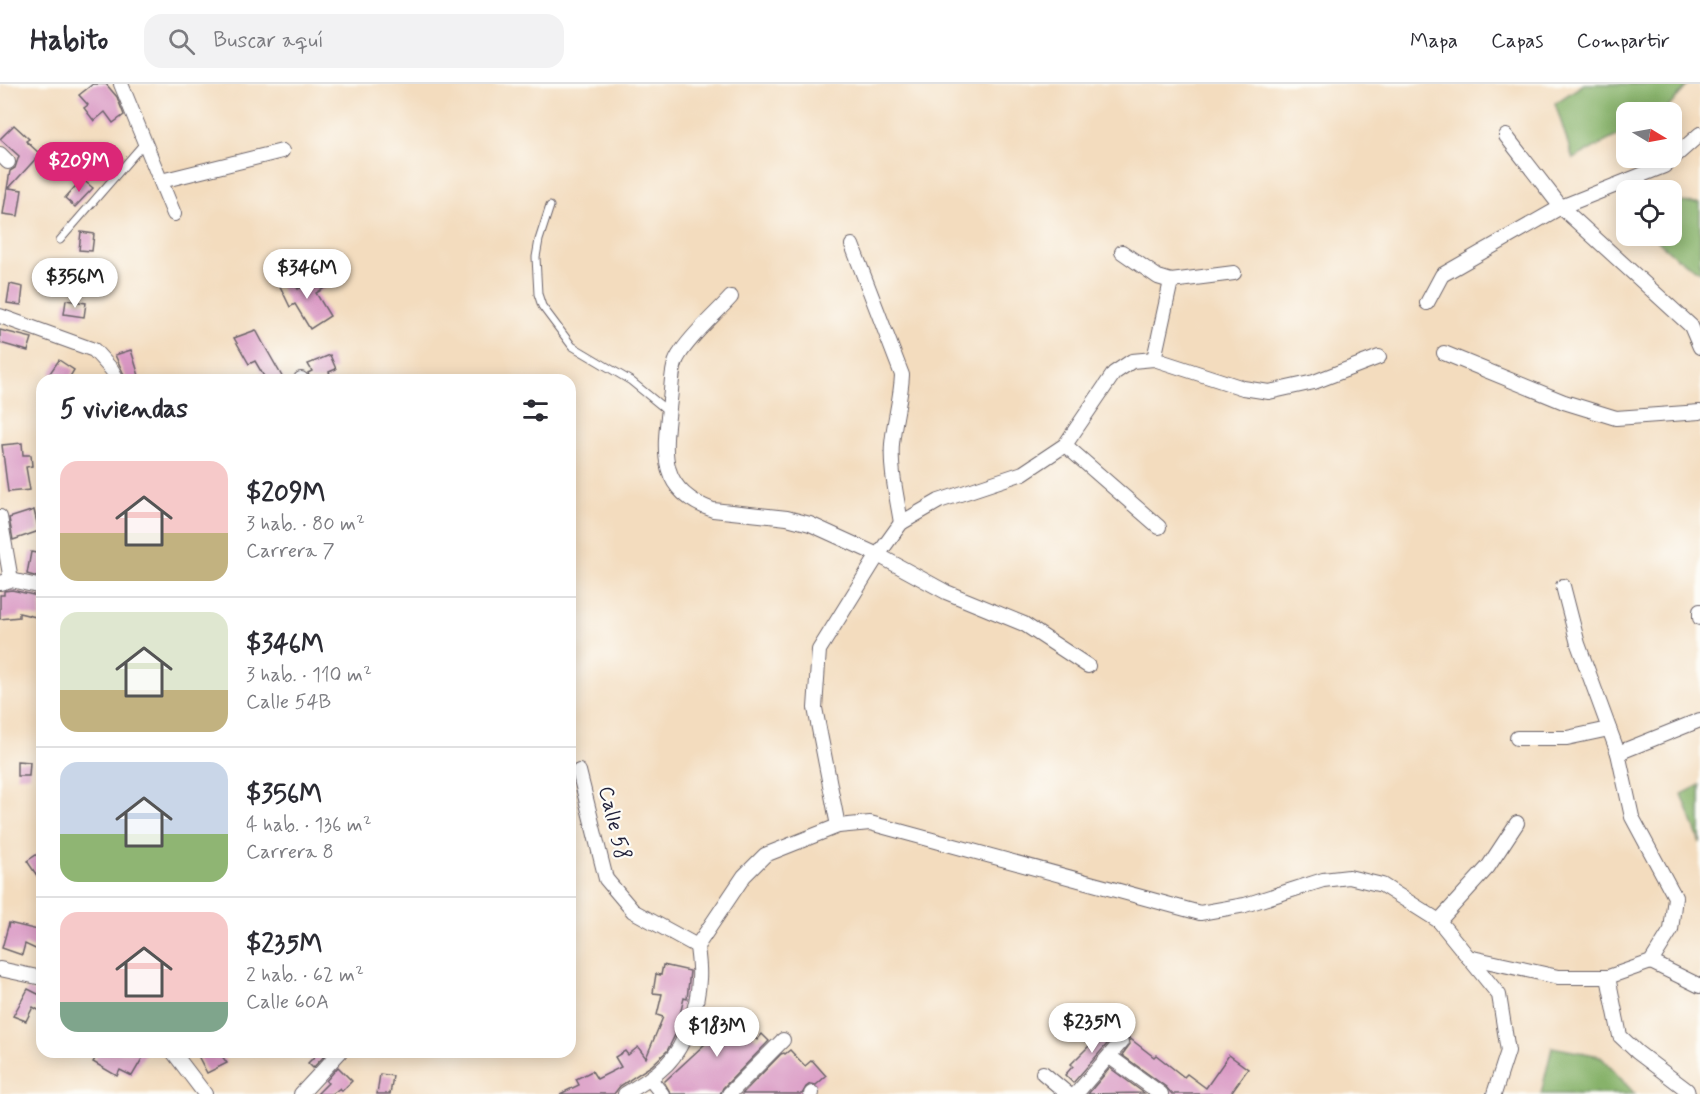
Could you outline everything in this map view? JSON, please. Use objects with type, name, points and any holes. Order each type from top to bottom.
[{"type":"street","points":[[121,84],[174,214]]},
{"type":"street","points":[[1427,303],[1442,275],[1561,207],[1664,166],[1700,134]]},
{"type":"street","points":[[1506,135],[1561,207],[1691,326],[1700,347]]},
{"type":"street","points":[[161,181],[282,151]]},
{"type":"street","points":[[852,245],[902,375],[902,392],[892,443],[891,466],[901,523]]},
{"type":"street","points":[[1122,252],[1158,277],[1170,280],[1234,273]]},
{"type":"street","points":[[1154,359],[1170,280]]},
{"type":"street","points":[[731,297],[678,356],[675,363],[664,446],[667,465],[679,491],[713,510],[787,518],[810,524],[878,555],[946,592],[1024,624],[1088,666]]},
{"type":"street","points":[[0,316],[94,350],[114,374]]},
{"type":"street","points":[[1444,353],[1564,402],[1616,418],[1700,412]]},
{"type":"street","points":[[838,826],[815,708],[819,650],[878,555],[901,523],[939,501],[1023,473],[1065,445],[1114,373],[1132,361],[1154,359],[1243,388],[1269,392],[1314,382],[1380,357]]},
{"type":"street","points":[[1065,445],[1159,527]]},
{"type":"street","points":[[0,517],[5,582],[36,586]]},
{"type":"street","points":[[1468,957],[1558,977],[1608,977],[1651,962],[1671,930],[1675,897],[1632,817],[1618,753],[1578,644],[1563,586]]},
{"type":"street","points":[[1700,611],[1700,618]]},
{"type":"street","points":[[1618,753],[1700,720]]},
{"type":"street","points":[[1517,738],[1567,738],[1610,729]]},
{"type":"street","name":"Calle 58","points":[[579,771],[606,879],[633,911],[697,946]]},
{"type":"street","points":[[625,1094],[650,1079],[669,1062],[685,1035],[695,1006],[700,978],[697,946],[744,876],[765,855],[838,826],[870,823],[1200,913],[1245,905],[1323,880],[1349,878],[1382,885],[1439,921],[1499,995],[1508,1051],[1494,1094]]},
{"type":"street","points":[[1439,921],[1488,867],[1517,823]]},
{"type":"street","points":[[1651,962],[1700,986]]},
{"type":"street","points":[[0,969],[36,975]]},
{"type":"street","points":[[1608,977],[1620,1036],[1687,1090],[1688,1094]]},
{"type":"street","points":[[729,1094],[783,1040]]},
{"type":"street","points":[[1076,1094],[1121,1042]]},
{"type":"street","points":[[1110,1057],[1161,1094]]},
{"type":"street","points":[[178,1058],[205,1094]]},
{"type":"street","points":[[301,1094],[334,1058]]},
{"type":"street","points":[[1043,1073],[1068,1094]]},
{"type":"street","points":[[650,1079],[662,1094]]},
{"type":"lane","points":[[60,240],[145,142]]},
{"type":"lane","points":[[550,206],[536,257],[538,294],[542,306],[572,346],[631,381],[669,412]]},
{"type":"green space","points":[[1584,84],[1689,84],[1673,102],[1616,102],[1616,136],[1573,159],[1555,103]]},
{"type":"green space","points":[[1682,202],[1700,203],[1700,272],[1677,258],[1663,246],[1682,246]]},
{"type":"green space","points":[[1700,785],[1700,843],[1682,794]]},
{"type":"green space","points":[[1552,1047],[1600,1056],[1635,1094],[1541,1094]]},
{"type":"building","points":[[93,84],[106,84],[117,97],[124,115],[113,123],[105,112],[94,121],[84,108],[88,105],[79,95]]},
{"type":"building","points":[[14,125],[29,139],[26,141],[40,154],[9,188],[22,190],[18,216],[3,214],[10,171],[15,168],[19,156],[0,139]]},
{"type":"building","points":[[82,179],[93,188],[75,207],[65,198]]},
{"type":"building","points":[[81,232],[94,234],[92,251],[79,250]]},
{"type":"building","points":[[321,276],[328,286],[316,293],[330,316],[310,329],[295,304],[290,307],[279,284],[291,278],[298,289]]},
{"type":"building","points":[[10,284],[23,287],[21,305],[7,303]]},
{"type":"building","points":[[66,300],[86,303],[84,317],[64,314]]},
{"type":"building","points":[[0,330],[32,338],[28,351],[0,343]]},
{"type":"building","points":[[256,330],[281,374],[263,374],[255,361],[249,364],[234,338]]},
{"type":"building","points":[[131,350],[138,374],[124,374],[115,355]]},
{"type":"building","points":[[330,355],[336,369],[329,372],[330,374],[308,374],[312,371],[308,364]]},
{"type":"building","points":[[59,360],[74,370],[72,374],[50,373]]},
{"type":"building","points":[[22,443],[23,455],[31,455],[32,466],[26,467],[30,490],[8,492],[2,445]]},
{"type":"building","points":[[34,510],[36,532],[13,540],[9,518]]},
{"type":"building","points":[[31,552],[36,553],[36,577],[27,574]]},
{"type":"building","points":[[12,590],[36,596],[36,617],[19,613],[19,617],[0,619],[0,595],[4,595],[4,591]]},
{"type":"building","points":[[17,761],[30,762],[29,776],[17,776]]},
{"type":"building","points":[[36,855],[36,874],[27,861]]},
{"type":"building","points":[[9,923],[36,930],[36,949],[25,944],[22,955],[2,948]]},
{"type":"building","points":[[663,965],[690,971],[687,999],[684,998],[675,1035],[667,1051],[651,1066],[620,1086],[614,1094],[560,1094],[579,1085],[576,1079],[592,1071],[597,1079],[621,1067],[615,1057],[625,1051],[628,1055],[638,1047],[646,1058],[663,1017],[657,1015],[662,994],[653,993],[656,974],[661,975]]},
{"type":"building","points":[[28,989],[36,993],[36,1009],[33,1007],[26,1021],[13,1016]]},
{"type":"building","points":[[728,1010],[757,1040],[762,1034],[769,1041],[723,1088],[720,1094],[671,1094],[664,1082],[706,1043],[699,1036]]},
{"type":"building","points":[[1116,1024],[1127,1033],[1114,1036],[1073,1083],[1065,1075],[1073,1066],[1071,1064],[1097,1038],[1099,1040]]},
{"type":"building","points":[[1128,1037],[1184,1077],[1187,1074],[1206,1088],[1229,1055],[1248,1069],[1230,1094],[1172,1094],[1166,1087],[1122,1055],[1130,1044]]},
{"type":"building","points":[[790,1050],[805,1066],[812,1060],[826,1076],[816,1085],[810,1084],[806,1087],[802,1094],[742,1094],[781,1054]]},
{"type":"building","points":[[95,1058],[142,1058],[132,1076],[120,1070],[117,1076],[93,1062]]},
{"type":"building","points":[[199,1058],[223,1058],[227,1063],[207,1073]]},
{"type":"building","points":[[313,1058],[322,1058],[313,1068],[308,1063]]},
{"type":"building","points":[[338,1067],[352,1081],[342,1091],[340,1088],[332,1094],[317,1094],[328,1083],[326,1081]]},
{"type":"building","points":[[1110,1068],[1144,1093],[1088,1094]]},
{"type":"building","points":[[380,1074],[393,1076],[390,1094],[377,1094]]}]
